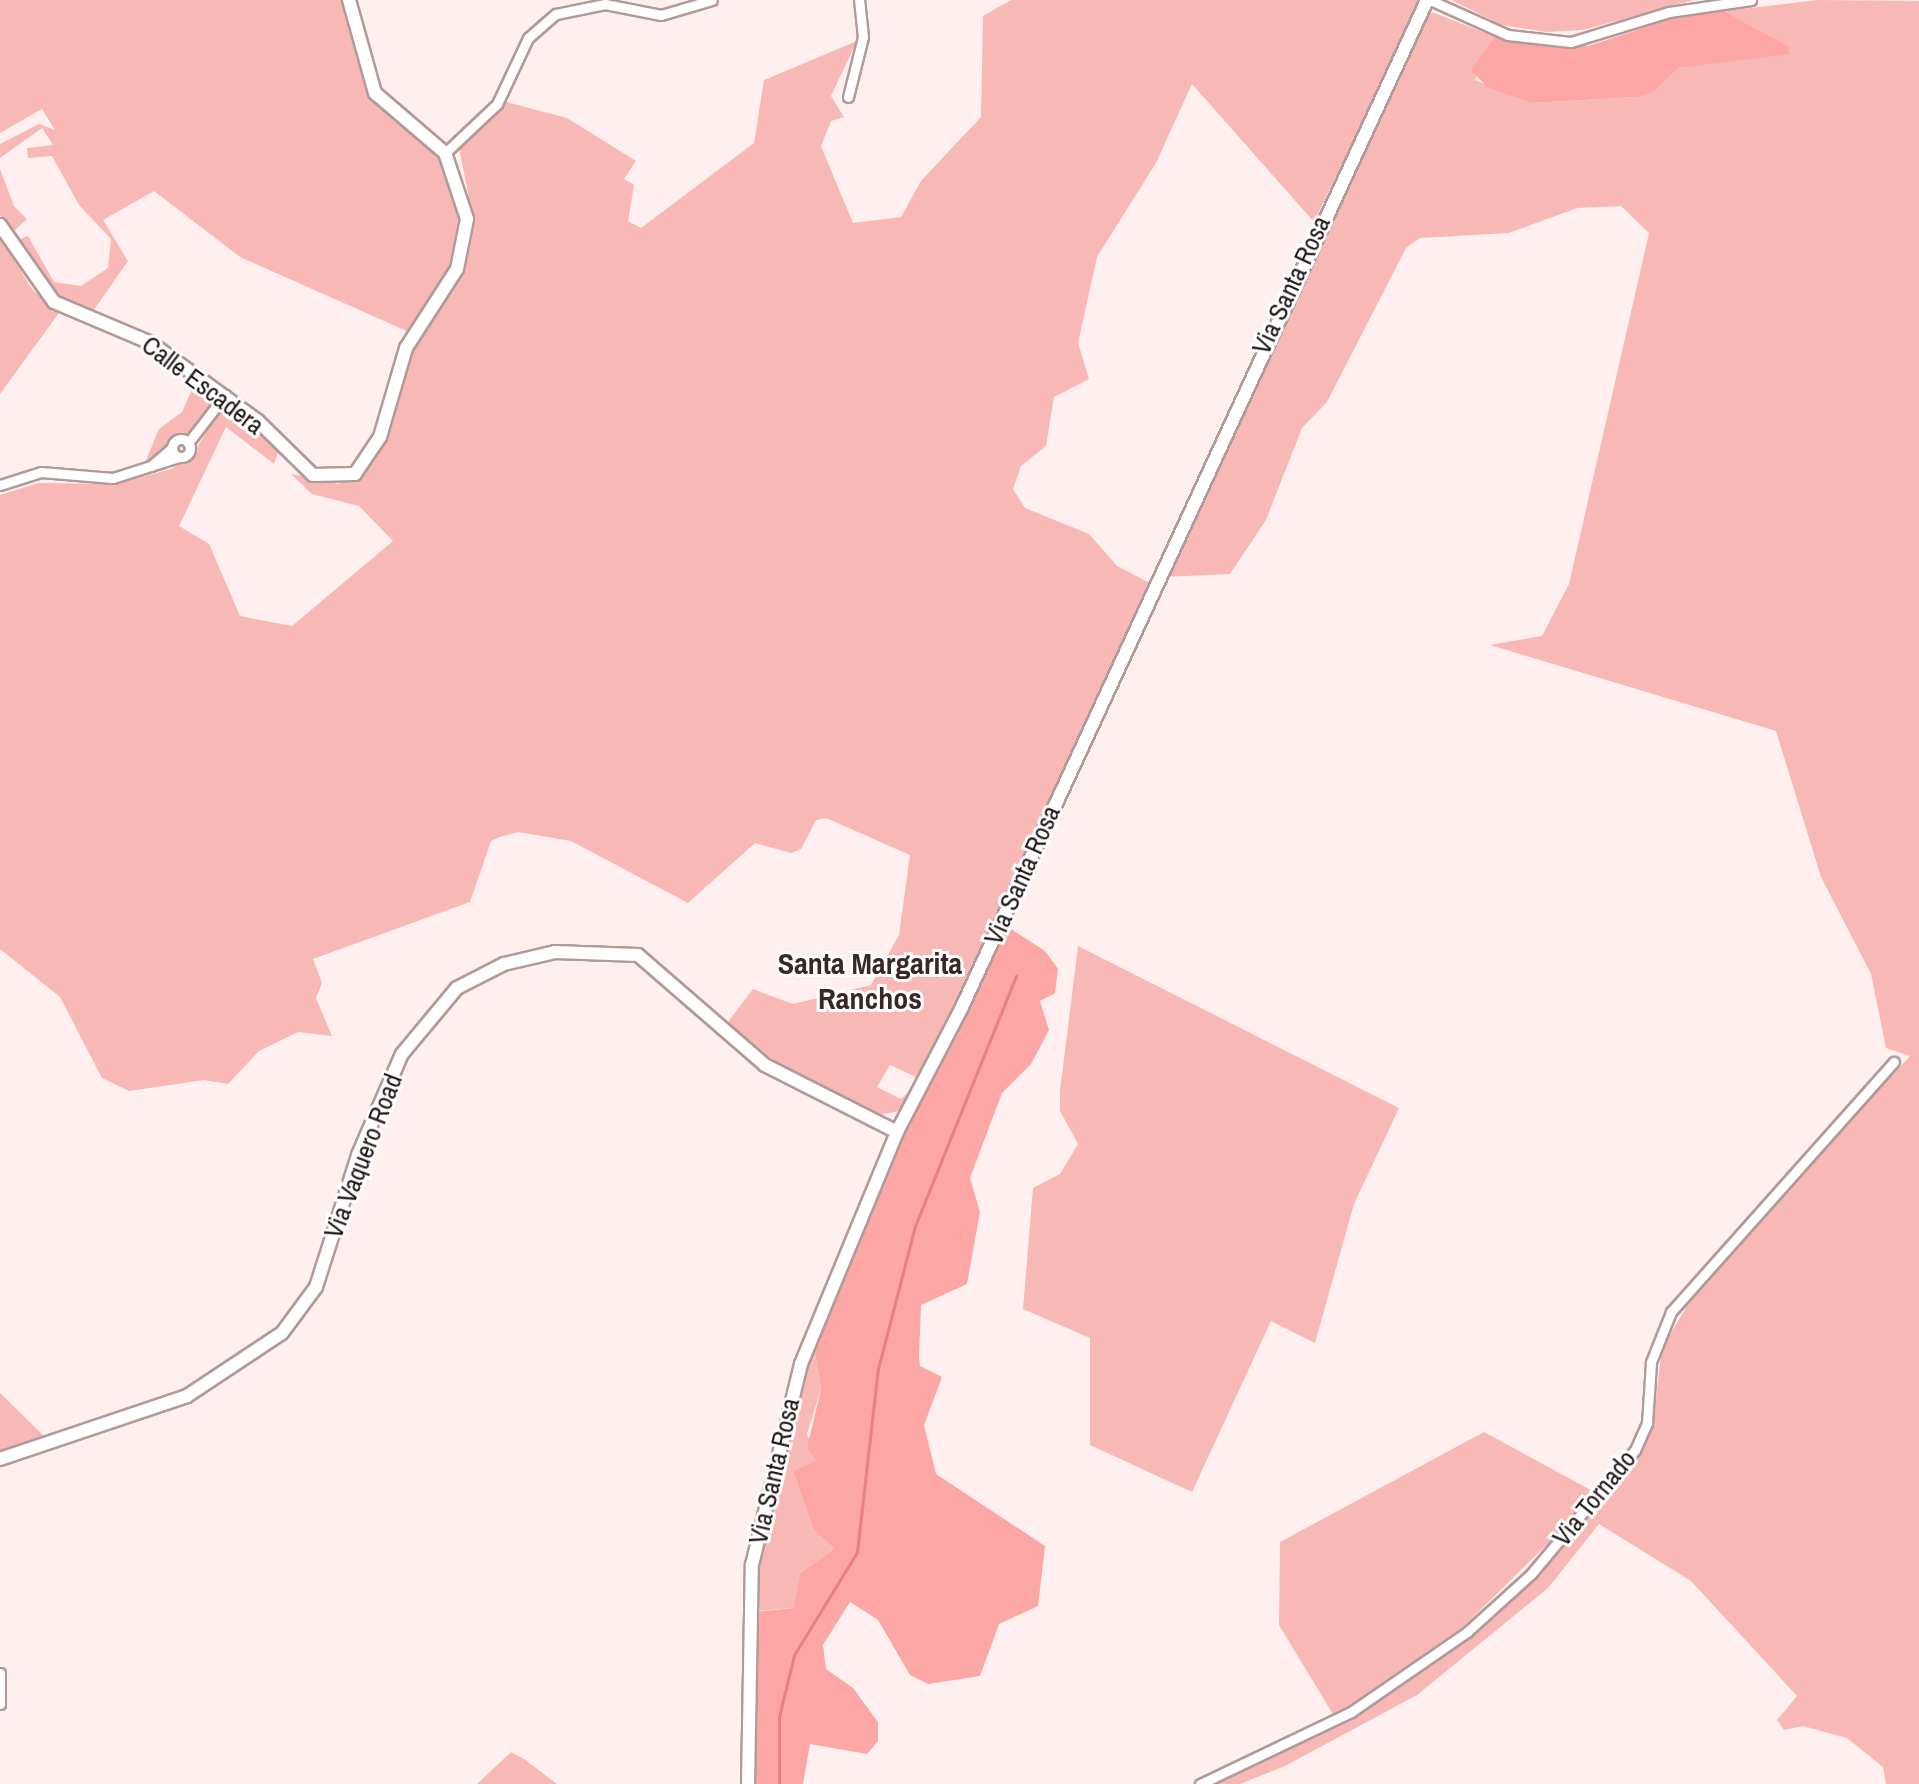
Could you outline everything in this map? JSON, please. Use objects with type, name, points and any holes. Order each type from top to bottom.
[{"type":"street","points":[[349,0],[375,93],[445,153],[497,104],[528,38],[556,14],[605,4],[661,15],[712,0]]},
{"type":"street","points":[[848,97],[863,37],[859,0]]},
{"type":"street","points":[[1429,0],[1508,35],[1571,42],[1703,3],[1751,0]]},
{"type":"street","name":"Via Santa Rosa","points":[[748,1784],[745,1668],[765,1490],[801,1364],[897,1132],[962,1007],[1429,0]]},
{"type":"street","name":"Calle Escadera","points":[[0,225],[54,302],[151,343],[225,395],[302,468],[340,479],[355,474],[375,448],[406,348],[463,252],[464,203],[445,153]]},
{"type":"street","points":[[0,485],[28,473],[113,478],[148,469],[176,452],[189,453],[188,443],[225,395]]},
{"type":"street","name":"Via Vaquero Road","points":[[0,1459],[187,1396],[282,1333],[316,1287],[358,1155],[402,1054],[457,988],[504,964],[555,952],[638,955],[765,1065],[897,1132]]},
{"type":"street","name":"Via Tornado","points":[[1200,1784],[1351,1712],[1467,1632],[1531,1574],[1635,1450],[1647,1423],[1651,1362],[1671,1312],[1894,1062]]},
{"type":"street","points":[[0,1673],[0,1704]]},
{"type":"shaded area","points":[[0,0],[343,0],[368,91],[440,157],[459,206],[455,258],[409,332],[240,257],[154,191],[103,220],[128,261],[91,314],[57,297],[17,240],[28,236],[54,282],[81,286],[108,268],[111,239],[79,205],[52,156],[28,158],[27,148],[53,145],[42,128],[0,158],[0,144],[39,124],[55,130],[42,109],[0,133]]},
{"type":"shaded area","points":[[1011,0],[1421,0],[1314,222],[1192,84],[1156,163],[1097,257],[1078,343],[1089,379],[1054,397],[1046,446],[1021,466],[1013,489],[1025,508],[1089,534],[1117,566],[1150,583],[933,1049],[916,1077],[890,1065],[877,1087],[901,1099],[911,1089],[899,1111],[880,1115],[791,1072],[725,1026],[753,989],[793,1004],[871,985],[899,935],[910,855],[826,818],[816,820],[801,849],[791,853],[755,843],[688,903],[571,841],[518,832],[500,837],[491,841],[470,902],[313,959],[322,983],[316,998],[332,1036],[298,1032],[259,1051],[228,1084],[204,1080],[129,1091],[102,1078],[60,997],[0,949],[0,495],[38,483],[116,484],[171,469],[191,458],[219,410],[230,407],[279,450],[274,464],[226,427],[179,526],[209,544],[240,616],[292,626],[393,541],[359,506],[312,494],[291,474],[339,484],[375,459],[406,362],[467,259],[472,213],[459,148],[506,102],[567,118],[636,161],[624,179],[634,185],[628,221],[641,228],[754,143],[764,80],[857,41],[831,96],[844,117],[831,121],[821,146],[853,223],[901,217],[921,181],[981,117],[983,16]]},
{"type":"shaded area","points":[[1451,0],[1694,0],[1583,30],[1547,32],[1502,25]]},
{"type":"shaded area","points":[[1818,0],[1919,1],[1919,1784],[1886,1784],[1883,1767],[1847,1738],[1803,1726],[1784,1730],[1777,1720],[1797,1696],[1691,1581],[1599,1524],[1548,1588],[1417,1695],[1285,1766],[1240,1784],[1215,1784],[1348,1720],[1532,1581],[1636,1463],[1655,1405],[1662,1348],[1700,1284],[1910,1056],[1886,1048],[1871,974],[1821,877],[1776,731],[1490,645],[1542,636],[1569,584],[1649,233],[1621,206],[1577,208],[1509,233],[1420,238],[1406,248],[1327,402],[1302,428],[1266,520],[1230,574],[1164,577],[1426,16],[1432,12],[1495,37],[1475,80],[1532,103],[1636,97],[1678,68],[1789,46],[1724,11]]},
{"type":"shaded area","points":[[1724,11],[1789,46],[1789,54],[1678,68],[1653,92],[1636,97],[1532,103],[1487,87],[1471,70],[1495,37],[1588,46],[1671,19]]},
{"type":"shaded area","points":[[0,169],[14,206],[27,219],[13,232],[0,215]]},
{"type":"shaded area","points":[[0,237],[32,289],[59,313],[0,394]]},
{"type":"shaded area","points":[[196,380],[213,404],[188,436],[174,438],[144,465],[159,429],[182,412]]},
{"type":"shaded area","points":[[1011,929],[1045,951],[1058,969],[1055,993],[1040,1001],[1049,1030],[1031,1064],[1002,1093],[970,1178],[980,1212],[967,1284],[921,1305],[919,1357],[920,1366],[942,1377],[924,1425],[936,1474],[1045,1546],[1038,1606],[999,1624],[980,1676],[928,1684],[910,1675],[878,1620],[850,1602],[823,1645],[826,1669],[853,1688],[878,1722],[878,1741],[867,1754],[810,1744],[803,1784],[753,1784],[754,1612],[793,1608],[800,1573],[834,1549],[813,1529],[793,1471],[817,1460],[807,1448],[821,1389],[814,1348],[902,1141],[1001,933]]},
{"type":"shaded area","points":[[1078,946],[1399,1108],[1354,1204],[1315,1343],[1271,1321],[1192,1492],[1090,1445],[1090,1338],[1023,1309],[1033,1188],[1060,1174],[1078,1144],[1060,1111],[1060,1091]]},
{"type":"shaded area","points":[[814,1348],[821,1389],[807,1434],[818,1460],[793,1471],[813,1529],[834,1549],[800,1573],[793,1608],[754,1611],[763,1523]]},
{"type":"shaded area","points":[[0,1393],[46,1438],[0,1453]]},
{"type":"shaded area","points":[[1484,1432],[1598,1494],[1464,1626],[1334,1716],[1279,1625],[1280,1542]]},
{"type":"shaded area","points":[[511,1752],[524,1759],[557,1784],[477,1784]]},
{"type":"waterway","points":[[779,1784],[779,1717],[794,1655],[857,1552],[878,1369],[915,1226],[1016,976]]},
{"type":"district","name":"Santa Margarita Ranchos","points":[[870,980]]}]
